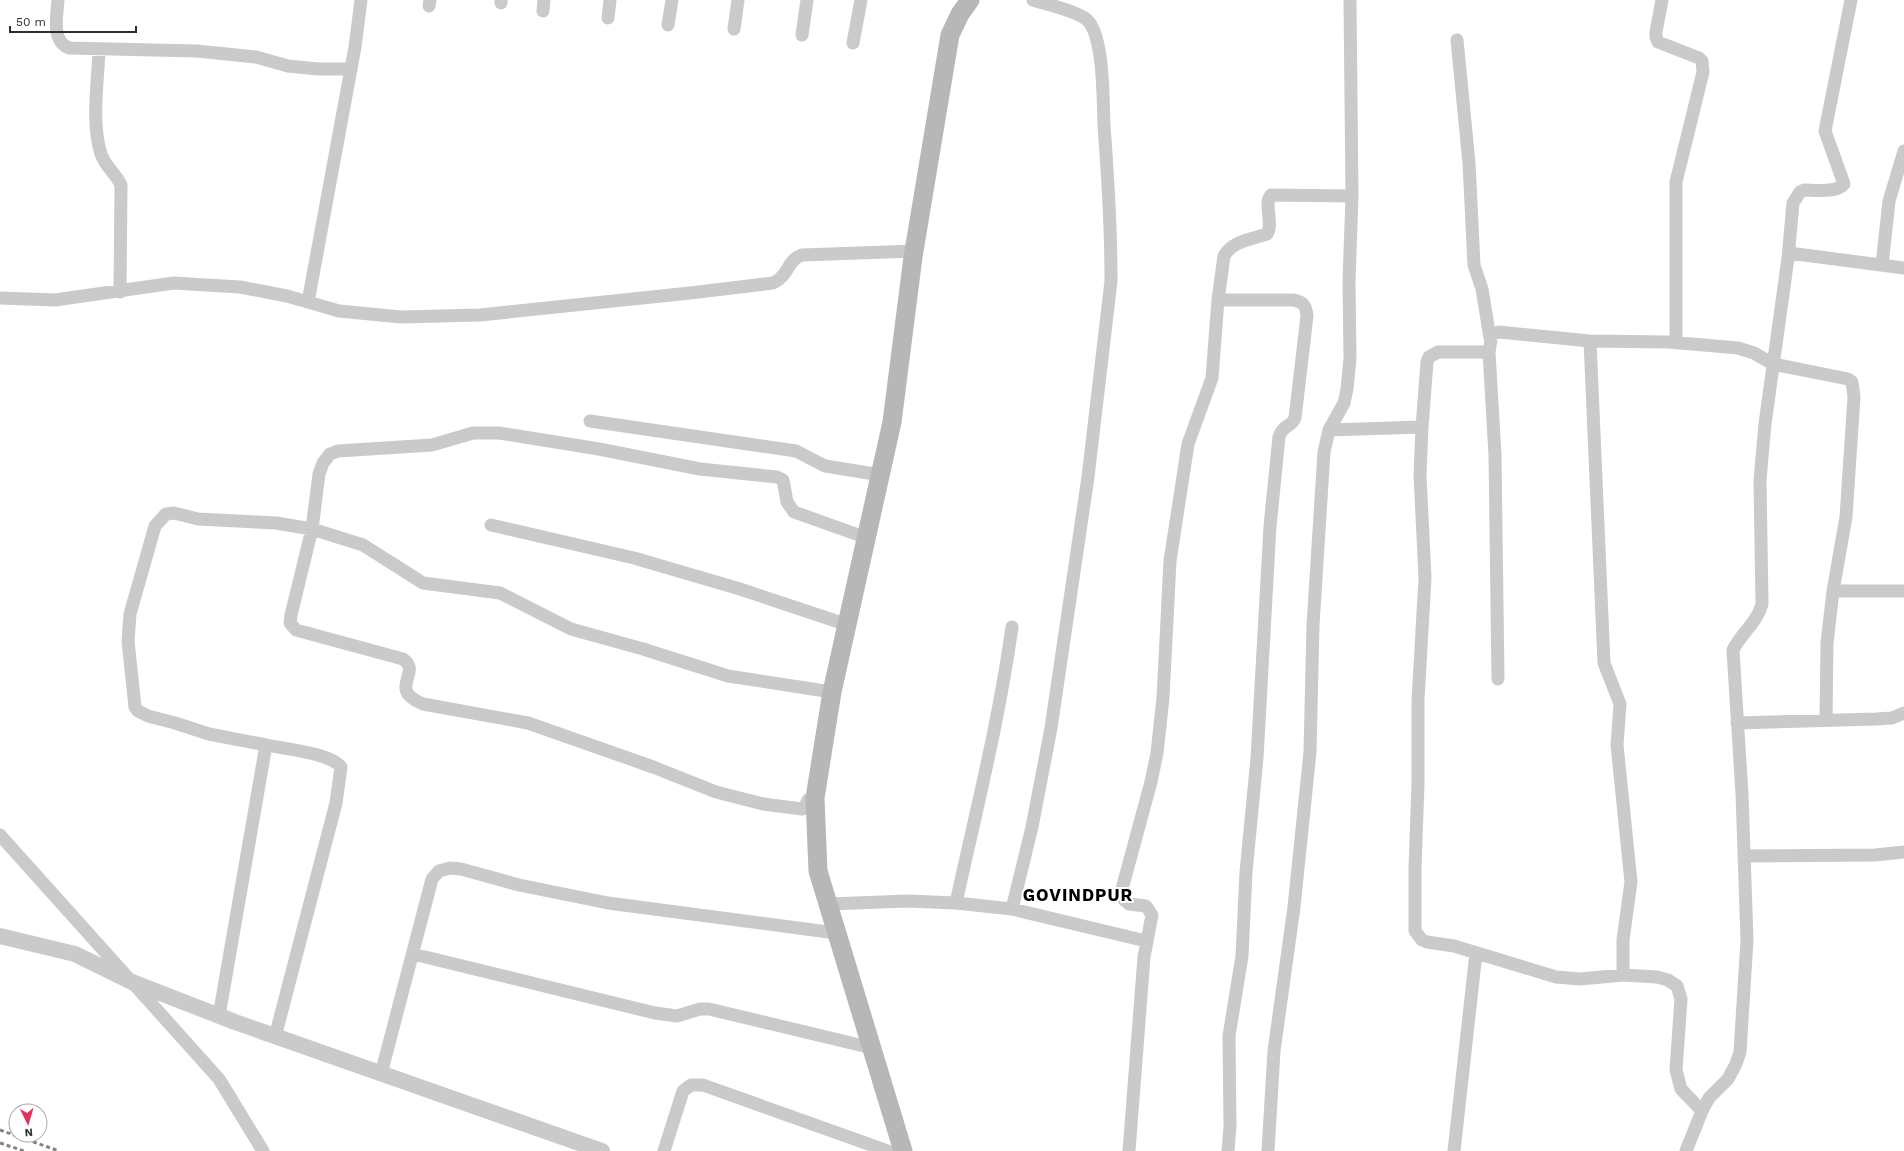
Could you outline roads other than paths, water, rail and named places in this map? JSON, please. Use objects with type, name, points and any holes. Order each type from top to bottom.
[{"type":"main road","points":[[903,1151],[818,871],[814,798],[832,692],[892,422],[915,251],[950,35],[960,14],[970,0]]},
{"type":"street","points":[[58,0],[57,32],[60,42],[69,48],[197,51],[256,57],[288,66],[318,69],[351,69]]},
{"type":"street","points":[[308,302],[351,69],[361,0]]},
{"type":"street","points":[[608,18],[610,0]]},
{"type":"street","points":[[668,25],[672,0]]},
{"type":"street","points":[[734,29],[738,0]]},
{"type":"street","points":[[802,35],[807,0]]},
{"type":"street","points":[[853,43],[861,0]]},
{"type":"street","points":[[1012,909],[1032,827],[1051,728],[1088,477],[1111,281],[1111,250],[1105,140],[1101,73],[1097,39],[1088,20],[1079,15],[1033,0]]},
{"type":"street","points":[[1268,1151],[1274,1050],[1294,907],[1310,752],[1313,625],[1324,452],[1329,430],[1344,403],[1350,359],[1349,281],[1352,196],[1350,0]]},
{"type":"street","points":[[1662,0],[1656,32],[1658,42],[1699,58],[1703,64],[1703,72],[1676,182],[1676,342]]},
{"type":"street","points":[[1686,1151],[1702,1111],[1709,1098],[1728,1079],[1736,1064],[1740,1052],[1747,940],[1733,650],[1736,643],[1760,613],[1762,604],[1760,480],[1773,364],[1789,253],[1793,203],[1796,196],[1804,190],[1836,189],[1841,188],[1844,184],[1825,131],[1851,0]]},
{"type":"street","points":[[1457,40],[1469,163],[1474,265],[1482,289],[1490,338],[1489,352],[1495,455],[1498,679]]},
{"type":"street","points":[[99,49],[96,121],[98,134],[102,155],[108,167],[117,176],[121,185],[120,292]]},
{"type":"street","points":[[1882,265],[1889,201],[1904,151]]},
{"type":"street","points":[[1129,1151],[1146,941],[1152,915],[1151,911],[1146,906],[1129,904],[1122,896],[1122,889],[1151,782],[1157,753],[1163,698],[1170,561],[1188,444],[1212,378],[1218,300],[1224,256],[1227,251],[1236,244],[1267,234],[1269,231],[1269,197],[1275,195],[1352,196]]},
{"type":"street","points":[[0,298],[55,300],[174,284],[206,285],[240,287],[308,302],[340,311],[401,317],[480,315],[773,283],[783,277],[792,260],[802,255],[915,251]]},
{"type":"street","points":[[1789,253],[1904,268]]},
{"type":"street","points":[[1218,300],[1293,300],[1303,303],[1306,308],[1307,316],[1295,418],[1294,422],[1283,428],[1279,438],[1270,526],[1257,758],[1246,872],[1242,956],[1229,1036],[1230,1126],[1228,1151]]},
{"type":"street","points":[[1490,338],[1492,334],[1499,332],[1590,340],[1676,342],[1744,349],[1773,364],[1848,379],[1852,382],[1854,390],[1846,517],[1833,591],[1826,643],[1826,720]]},
{"type":"street","points":[[1590,340],[1604,663],[1620,704],[1617,745],[1631,882],[1623,940],[1623,975]]},
{"type":"street","points":[[1489,352],[1438,352],[1429,357],[1427,362],[1420,475],[1424,605],[1419,670],[1415,926],[1418,936],[1427,942],[1454,946],[1556,977],[1580,979],[1623,975],[1657,977],[1668,980],[1677,986],[1681,999],[1676,1070],[1681,1089],[1702,1111]]},
{"type":"street","points":[[590,421],[796,451],[825,466],[881,475]]},
{"type":"street","points":[[1329,430],[1422,427]]},
{"type":"street","points":[[814,798],[808,800],[805,807],[802,809],[763,804],[716,792],[646,764],[528,723],[423,704],[407,694],[405,688],[410,667],[408,662],[403,659],[296,630],[290,623],[291,615],[312,529],[320,474],[323,463],[330,454],[351,450],[432,445],[473,433],[499,433],[598,449],[700,469],[777,477],[783,480],[787,502],[794,512],[867,538]]},
{"type":"street","points":[[275,1036],[336,803],[342,767],[337,761],[327,758],[209,734],[148,716],[138,711],[135,707],[132,691],[132,670],[128,641],[130,614],[155,526],[166,514],[174,513],[198,519],[276,523],[312,529],[363,545],[423,583],[500,593],[572,629],[643,649],[728,676],[832,692]]},
{"type":"street","points":[[491,525],[634,558],[740,589],[848,625]]},
{"type":"street","points":[[1833,591],[1904,590]]},
{"type":"street","points":[[956,903],[992,743],[1006,669],[1012,627]]},
{"type":"street","points":[[1737,723],[1892,718],[1904,714]]},
{"type":"street","points":[[219,1016],[266,745]]},
{"type":"street","points":[[0,835],[220,1080],[263,1151]]},
{"type":"street","points":[[1744,856],[1876,855],[1904,852]]},
{"type":"street","points":[[381,1074],[432,879],[439,871],[450,868],[461,869],[518,885],[608,903],[836,933]]},
{"type":"street","points":[[828,904],[908,901],[956,903],[1012,909],[1146,941]]},
{"type":"street","points":[[0,936],[75,954],[132,982],[219,1016],[602,1151]]},
{"type":"street","points":[[1454,1151],[1476,953]]},
{"type":"street","points":[[413,954],[655,1013],[677,1016],[700,1009],[709,1009],[872,1048]]},
{"type":"street","points":[[664,1151],[683,1091],[691,1085],[703,1084],[888,1151]]},
{"type":"railway","points":[[0,1130],[59,1151]]},
{"type":"railway","points":[[0,1143],[24,1151]]},
{"type":"district","name":"GOVINDPUR","points":[[1078,895]]}]
